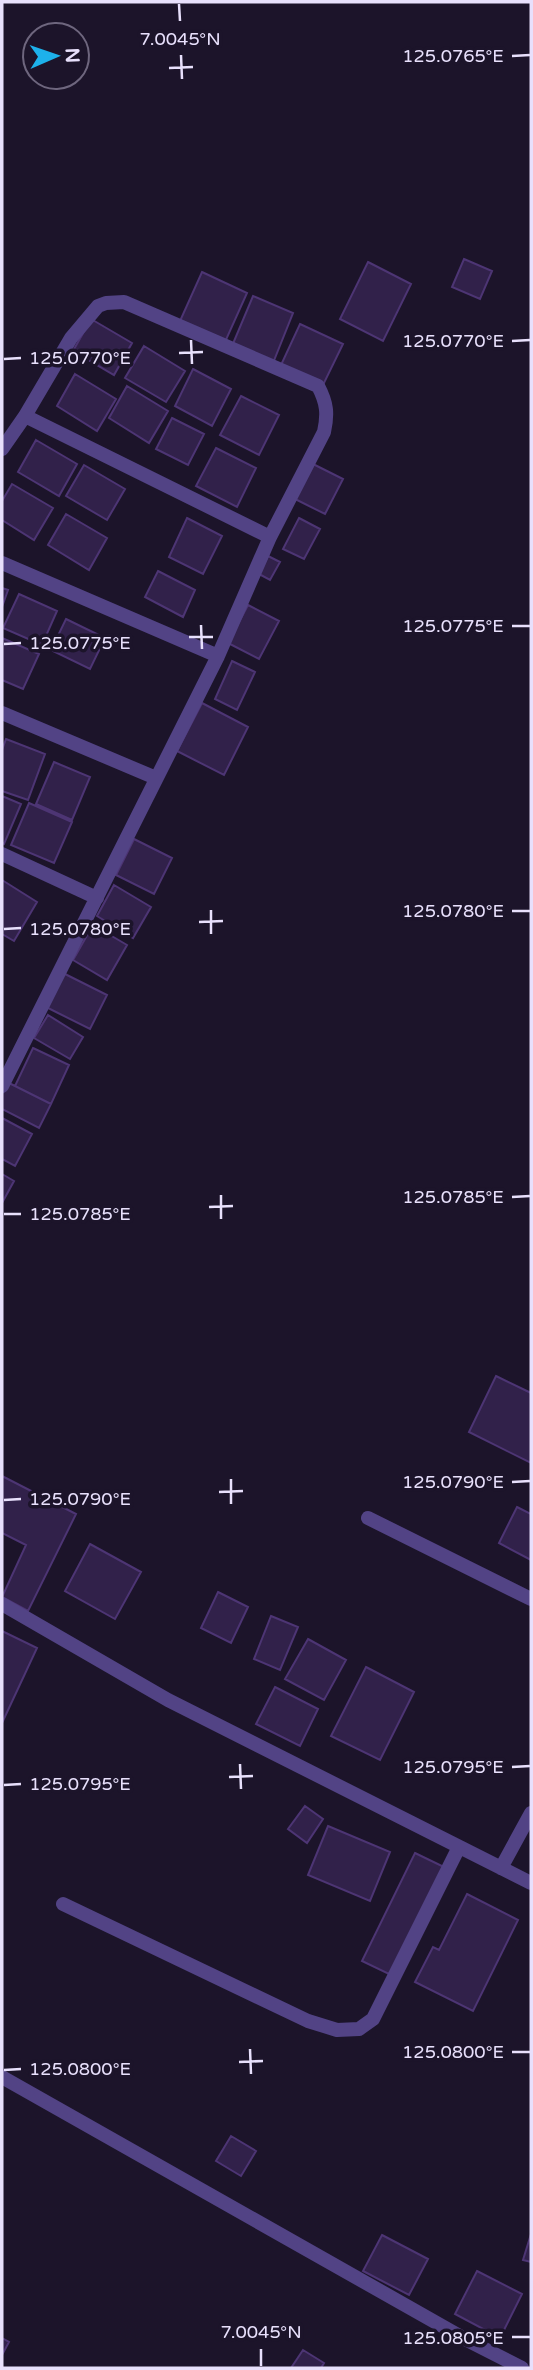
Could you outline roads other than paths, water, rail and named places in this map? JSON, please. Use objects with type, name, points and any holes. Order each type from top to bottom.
[{"type":"street","points":[[2,449],[25,416],[71,338],[98,306],[117,301],[318,386],[326,400],[327,418],[324,432],[270,537],[218,656],[2,1086]]},
{"type":"street","points":[[25,416],[270,537]]},
{"type":"street","points":[[2,563],[218,656]]},
{"type":"street","points":[[2,713],[156,778]]},
{"type":"street","points":[[2,854],[97,898]]},
{"type":"street","points":[[368,1518],[531,1599]]},
{"type":"street","points":[[2,1604],[168,1700],[531,1883]]},
{"type":"street","points":[[501,1868],[531,1813]]},
{"type":"street","points":[[63,1904],[308,2021],[337,2030],[359,2029],[373,2020],[459,1847]]},
{"type":"street","points":[[2,2077],[465,2339],[522,2368]]}]
